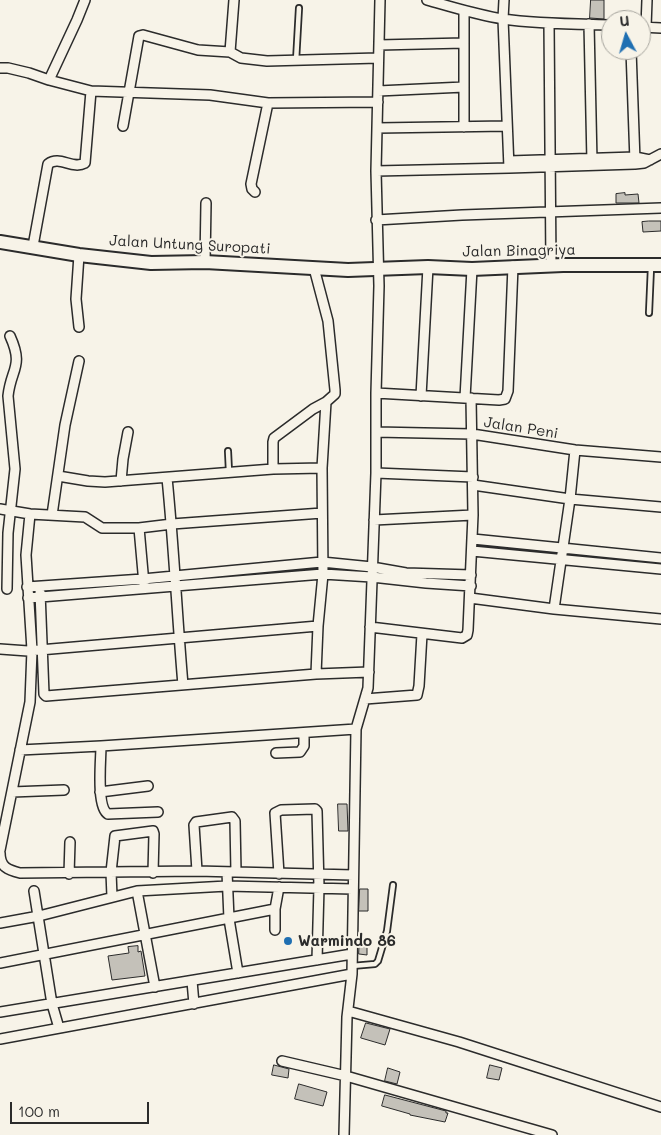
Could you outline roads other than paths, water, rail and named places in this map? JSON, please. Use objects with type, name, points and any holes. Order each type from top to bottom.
[{"type":"street","points":[[47,79],[85,0]]},
{"type":"street","points":[[230,52],[234,0]]},
{"type":"street","points":[[344,1135],[348,1011],[352,970],[356,730],[368,688],[376,473],[379,269],[376,220],[376,170],[380,0]]},
{"type":"street","points":[[427,0],[464,11],[503,19],[601,25]]},
{"type":"street","points":[[504,0],[503,19],[509,164]]},
{"type":"street","points":[[464,11],[464,127]]},
{"type":"street","points":[[549,23],[552,266]]},
{"type":"street","points":[[589,24],[592,161]]},
{"type":"street","points":[[123,126],[139,36],[143,35],[204,51],[230,52],[241,58],[267,61],[378,58]]},
{"type":"street","points":[[379,45],[464,43]]},
{"type":"street","points":[[631,60],[635,160]]},
{"type":"street","points":[[0,68],[29,73],[91,90],[210,95],[268,103],[378,102]]},
{"type":"street","points":[[378,90],[464,87]]},
{"type":"street","points":[[33,246],[48,164],[53,160],[74,165],[85,163],[91,90]]},
{"type":"street","points":[[255,192],[252,190],[251,184],[268,103]]},
{"type":"street","points":[[378,128],[507,126]]},
{"type":"street","points":[[376,170],[650,160],[661,154]]},
{"type":"street","points":[[205,262],[206,203]]},
{"type":"street","points":[[376,220],[661,208]]},
{"type":"street","name":"Jalan Untung Suropati","points":[[0,242],[79,255],[151,263],[205,262],[314,268],[379,269]]},
{"type":"street","points":[[79,255],[76,299],[79,326]]},
{"type":"street","name":"Jalan Binagriya","points":[[379,269],[656,265]]},
{"type":"street","points":[[376,393],[505,399],[507,397],[513,266]]},
{"type":"street","points":[[421,396],[428,267]]},
{"type":"street","points":[[273,469],[274,438],[335,394],[332,346],[328,321],[314,268]]},
{"type":"street","points":[[370,627],[462,638],[468,630],[473,539],[472,434],[468,398],[472,269]]},
{"type":"street","points":[[7,589],[7,551],[15,469],[8,396],[9,386],[17,364],[16,350],[10,336]]},
{"type":"street","points":[[52,515],[65,425],[79,362]]},
{"type":"street","points":[[316,674],[322,574],[322,468],[326,402]]},
{"type":"street","points":[[120,481],[122,459],[128,432]]},
{"type":"street","name":"Jalan Peni","points":[[376,432],[472,434],[575,450],[661,457]]},
{"type":"street","points":[[554,609],[575,450]]},
{"type":"street","points":[[58,476],[88,481],[120,481],[273,469],[322,468]]},
{"type":"street","points":[[376,473],[473,481],[570,499],[661,507]]},
{"type":"street","points":[[167,478],[177,586],[183,685]]},
{"type":"street","points":[[0,509],[27,514],[85,517],[102,528],[139,528],[322,513]]},
{"type":"street","points":[[27,514],[26,555],[30,702],[0,852],[0,861],[4,867],[20,874],[111,876],[153,872],[197,871],[279,887],[353,889]]},
{"type":"street","points":[[374,520],[473,515]]},
{"type":"street","points":[[139,528],[144,590]]},
{"type":"street","points":[[473,539],[661,558]]},
{"type":"street","points":[[472,551],[661,570]]},
{"type":"street","points":[[27,587],[143,579],[322,562],[372,572],[471,586]]},
{"type":"street","points":[[28,598],[322,574],[372,572]]},
{"type":"street","points":[[406,577],[472,575]]},
{"type":"street","points":[[39,586],[44,694],[46,696],[316,674],[369,672]]},
{"type":"street","points":[[470,598],[554,609],[661,619]]},
{"type":"street","points":[[0,649],[30,651],[318,626]]},
{"type":"street","points":[[365,699],[416,695],[419,686],[422,634]]},
{"type":"street","points":[[20,750],[356,730]]},
{"type":"street","points":[[276,753],[300,752],[304,746],[304,734]]},
{"type":"street","points":[[101,746],[100,792],[103,811],[108,814],[158,812]]},
{"type":"street","points":[[100,792],[148,786]]},
{"type":"street","points":[[12,792],[64,790]]},
{"type":"street","points":[[279,874],[275,813],[281,810],[315,809],[317,811],[319,875],[317,960]]},
{"type":"street","points":[[197,871],[194,825],[196,822],[232,817],[235,821],[229,877],[229,919],[238,973]]},
{"type":"street","points":[[112,898],[111,876],[115,836],[153,831],[153,872]]},
{"type":"street","points":[[69,874],[70,842]]},
{"type":"street","points":[[0,923],[39,916],[137,892],[229,877],[279,874],[353,875]]},
{"type":"street","points":[[275,930],[275,909],[279,887]]},
{"type":"street","points":[[34,891],[52,1004],[59,1028]]},
{"type":"street","points":[[137,892],[155,987]]},
{"type":"street","points":[[0,963],[275,909]]},
{"type":"street","points":[[0,1012],[352,954]]},
{"type":"street","points":[[0,1039],[194,1004],[352,970]]},
{"type":"street","points":[[192,981],[194,1004]]},
{"type":"street","points":[[348,1011],[459,1042],[661,1107]]},
{"type":"street","points":[[282,1061],[346,1076],[552,1135]]},
{"type":"lane","points":[[296,61],[299,8]]},
{"type":"lane","points":[[649,313],[656,265]]},
{"type":"lane","points":[[228,451],[229,473]]},
{"type":"lane","points":[[352,970],[375,964],[378,961],[387,931],[393,885]]},
{"type":"place","name":"Warmindo 86","points":[[288,941]]}]
